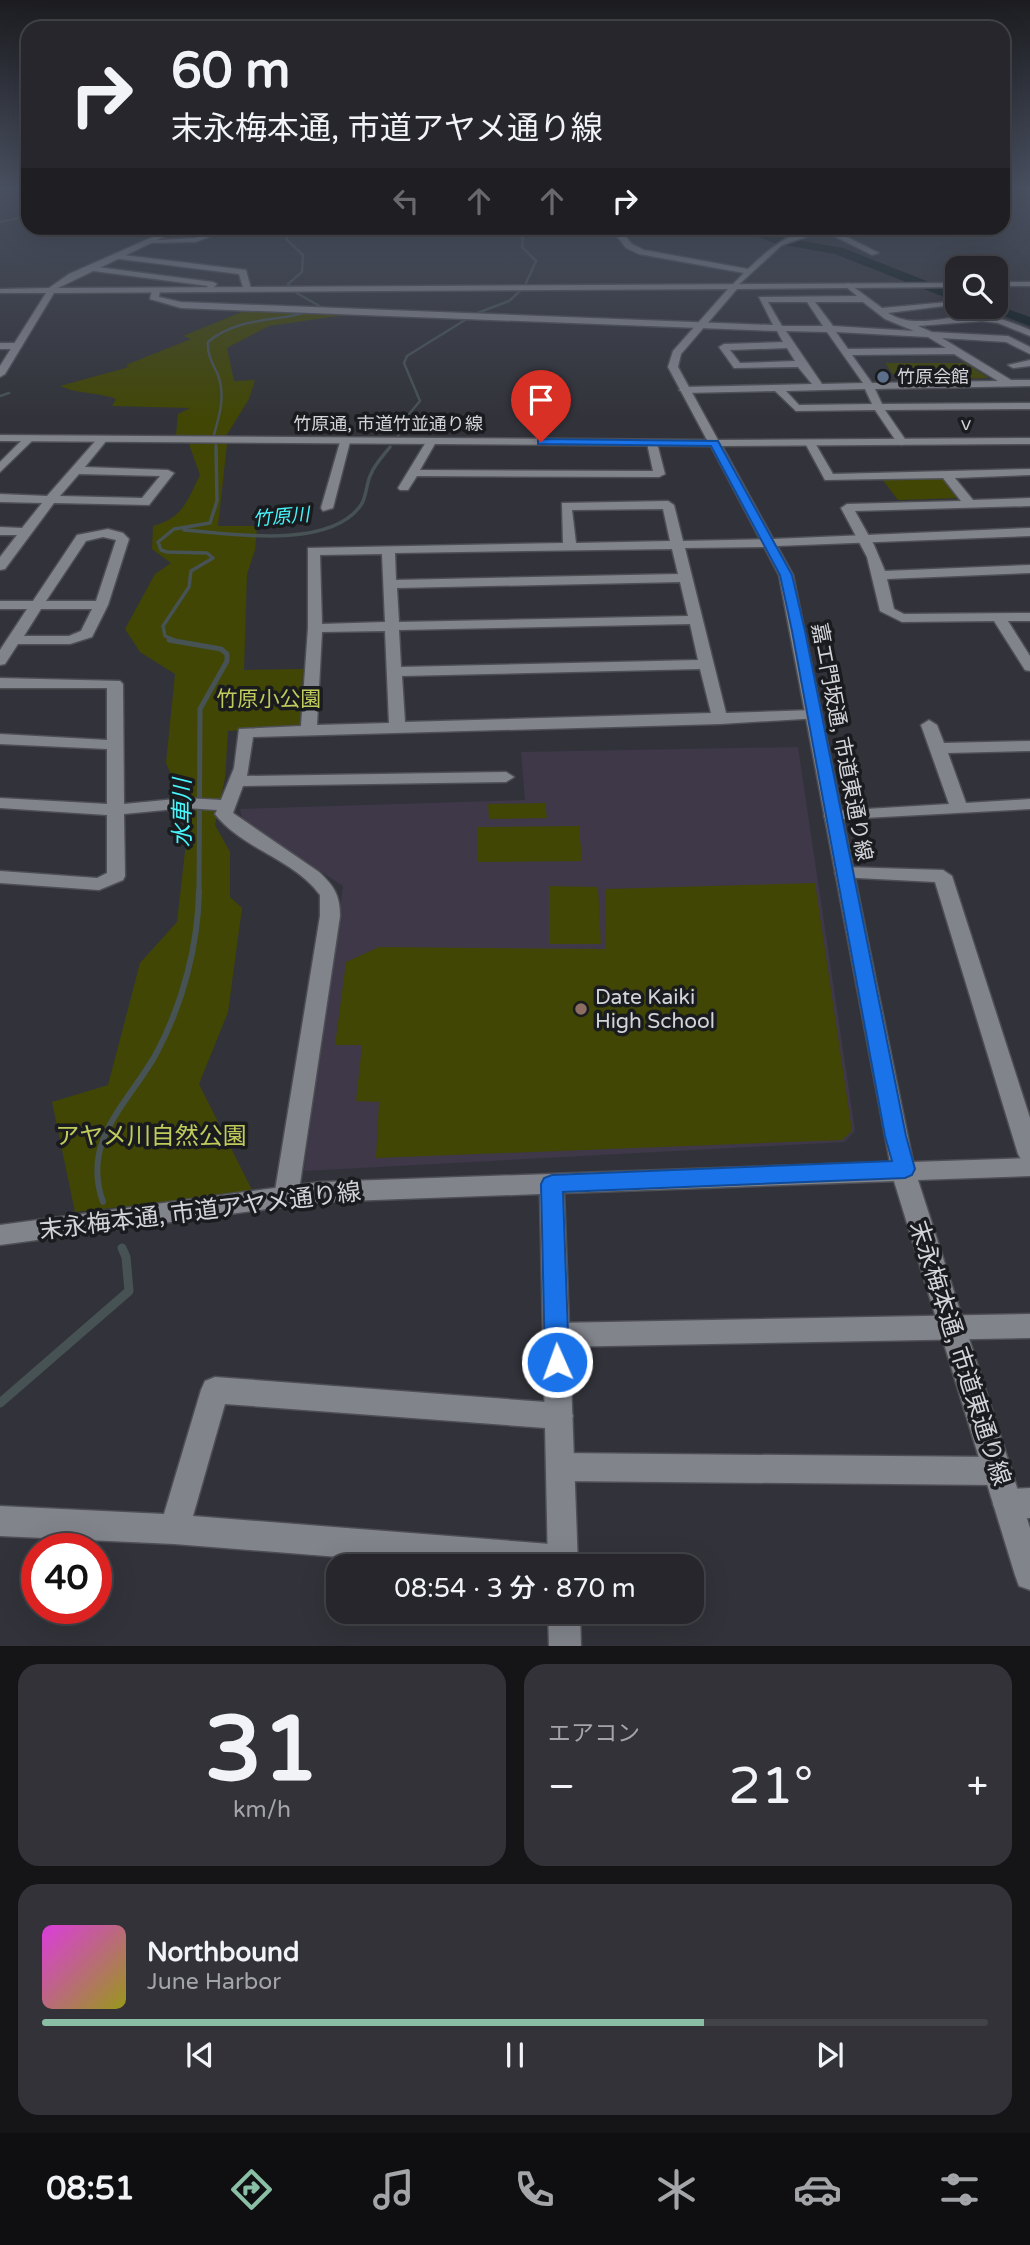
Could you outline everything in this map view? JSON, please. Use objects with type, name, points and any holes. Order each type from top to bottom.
[{"type":"street","points":[[0,374],[50,290],[96,265]]},
{"type":"street","points":[[181,265],[243,272],[247,289]]},
{"type":"street","points":[[715,265],[747,271]]},
{"type":"street","name":"嘉エ門坂通, 市道東通り線","points":[[754,265],[672,361],[684,390],[786,575],[895,1136],[905,1169]]},
{"type":"street","points":[[164,277],[190,266]]},
{"type":"street","points":[[89,268],[213,284],[209,289]]},
{"type":"street","points":[[1008,284],[1030,284]]},
{"type":"street","points":[[848,285],[878,311],[929,334],[1030,396]]},
{"type":"street","points":[[0,291],[945,285]]},
{"type":"street","points":[[156,290],[154,299],[181,305],[929,334],[1009,339],[1030,351]]},
{"type":"street","points":[[818,386],[801,364],[762,299],[863,299]]},
{"type":"street","points":[[809,299],[868,384],[878,407],[902,442]]},
{"type":"street","points":[[878,311],[945,305]]},
{"type":"street","points":[[906,325],[982,318],[1000,321],[1030,333]]},
{"type":"street","points":[[790,345],[724,347],[737,366],[801,364]]},
{"type":"street","points":[[0,346],[17,346]]},
{"type":"street","points":[[846,352],[957,351]]},
{"type":"street","points":[[1013,365],[1030,363]]},
{"type":"street","points":[[684,390],[868,384],[1030,383]]},
{"type":"street","points":[[777,387],[796,408],[1030,406]]},
{"type":"street","name":"竹原通, 市道竹並通り線","points":[[0,439],[902,442]]},
{"type":"street","points":[[0,469],[29,439]]},
{"type":"street","points":[[0,566],[50,500],[102,440]]},
{"type":"street","name":"ｖ","points":[[902,442],[1030,441]]},
{"type":"street","points":[[327,508],[345,442]]},
{"type":"street","points":[[404,488],[431,442]]},
{"type":"street","points":[[652,443],[664,489]]},
{"type":"street","points":[[810,443],[866,539],[881,575],[887,611],[902,618],[1030,617]]},
{"type":"street","points":[[0,498],[145,502],[169,473],[75,470]]},
{"type":"street","points":[[838,493],[946,474],[1030,472]]},
{"type":"street","points":[[414,473],[659,474]]},
{"type":"street","points":[[946,474],[970,504]]},
{"type":"street","points":[[838,493],[970,504],[1030,502]]},
{"type":"street","points":[[570,547],[566,506],[668,505],[720,719]]},
{"type":"street","points":[[0,531],[25,532]]},
{"type":"street","points":[[309,729],[315,628],[313,551],[770,543],[1030,532]]},
{"type":"street","points":[[0,661],[81,538],[94,533],[116,533],[123,539],[101,605],[87,634],[71,640],[16,640]]},
{"type":"street","points":[[388,550],[397,726]]},
{"type":"street","points":[[881,575],[1030,569]]},
{"type":"street","points":[[391,584],[685,578]]},
{"type":"street","points":[[0,605],[101,605]]},
{"type":"street","points":[[998,617],[1026,653],[1030,667]]},
{"type":"street","points":[[315,628],[697,620]]},
{"type":"street","points":[[394,672],[705,664]]},
{"type":"street","points":[[0,683],[115,684],[117,810],[116,876],[99,884],[0,877]]},
{"type":"street","points":[[209,805],[237,781],[242,768],[245,732],[814,715]]},
{"type":"street","points":[[929,725],[959,807]]},
{"type":"street","points":[[0,739],[116,746]]},
{"type":"street","points":[[937,748],[1030,746]]},
{"type":"street","points":[[237,781],[335,776],[370,780],[506,777]]},
{"type":"street","points":[[0,803],[117,810],[209,805],[224,814],[239,829],[318,881],[329,894],[330,916],[286,1197]]},
{"type":"street","points":[[833,816],[1030,804]]},
{"type":"street","points":[[844,873],[943,876],[1030,1154]]},
{"type":"street","name":"末永梅本通, 市道アヤメ通り線","points":[[0,1235],[320,1192],[905,1169],[1030,1167]]},
{"type":"street","name":"末永梅本通, 市道東通り線","points":[[905,1169],[910,1196],[995,1471],[1019,1504],[1030,1575]]},
{"type":"street","points":[[552,1184],[563,1554]]},
{"type":"street","points":[[556,1335],[1030,1326]]},
{"type":"street","points":[[174,1529],[215,1390],[559,1416]]},
{"type":"street","points":[[560,1467],[995,1471]]},
{"type":"street","points":[[0,1521],[174,1529],[460,1554]]},
{"type":"street","points":[[564,1624],[565,1646]]},
{"type":"shaded area","name":"Date Kaiki High School","points":[[798,747],[855,1131],[844,1142],[304,1171],[343,886],[243,821],[240,809],[525,800],[521,752]]},
{"type":"green space","points":[[244,311],[352,314],[269,326],[227,348],[234,381],[255,380],[249,399],[226,436],[176,435],[178,414],[190,408],[112,406],[116,399],[60,386],[129,367],[126,365],[191,339],[183,336]]},
{"type":"green space","points":[[885,363],[965,363],[989,378],[898,381]]},
{"type":"green space","name":"アヤメ川自然公園","points":[[189,444],[227,444],[218,526],[257,526],[255,550],[247,574],[244,670],[303,669],[300,727],[228,731],[225,778],[215,825],[230,852],[230,897],[242,908],[228,1012],[199,1084],[253,1192],[75,1212],[52,1102],[108,1085],[140,963],[177,922],[189,816],[166,763],[175,674],[140,652],[125,629],[155,574],[171,563],[152,549],[153,526],[178,513],[200,475]]},
{"type":"green space","points":[[882,479],[945,479],[961,498],[898,500]]},
{"type":"green space","points":[[545,803],[547,818],[489,819],[488,804]]},
{"type":"green space","points":[[579,826],[582,861],[478,862],[478,827]]},
{"type":"green space","points":[[815,883],[852,1131],[842,1140],[376,1158],[379,1102],[356,1101],[362,1045],[335,1045],[346,962],[379,947],[606,949],[605,889]]},
{"type":"green space","points":[[549,886],[598,887],[601,944],[549,944]]},
{"type":"waterway","points":[[213,438],[221,407],[221,391],[218,375],[209,355],[208,342],[234,327],[292,316],[321,307],[295,292],[288,284],[302,272],[302,265]]},
{"type":"waterway","name":"竹原川","points":[[526,283],[534,265]]},
{"type":"waterway","points":[[873,265],[945,293]]},
{"type":"waterway","name":"竹原川","points":[[472,315],[509,301],[520,291]]},
{"type":"waterway","points":[[1008,314],[1030,322]]},
{"type":"waterway","name":"竹原川","points":[[398,436],[409,414],[420,401],[404,363],[407,356],[465,320]]},
{"type":"waterway","points":[[0,396],[9,393]]},
{"type":"waterway","name":"水車川","points":[[177,641],[165,636],[163,626],[189,587],[191,571],[213,558],[207,553],[167,552],[161,550],[158,542],[174,529],[210,523],[217,501],[216,447]]},
{"type":"waterway","name":"竹原川","points":[[184,530],[278,536],[304,534],[327,528],[346,519],[361,505],[373,470],[390,447]]},
{"type":"waterway","name":"水車川","points":[[169,640],[221,649],[227,654],[227,661],[200,709],[199,892]]},
{"type":"waterway","name":"水車川","points":[[103,1202],[98,1179],[98,1159],[103,1140],[122,1104],[157,1052],[174,1014],[192,953],[199,891]]},
{"type":"waterway","name":"水車川","points":[[0,1403],[129,1291],[126,1257],[122,1248]]},
{"type":"place","name":"竹原会館","points":[[883,377]]},
{"type":"place","name":"Date Kaiki High School","points":[[581,1009]]},
{"type":"route","points":[[541,442],[715,443],[770,543],[786,575],[799,631],[895,1136],[905,1169],[552,1184],[557,1362]]},
{"type":"park label","name":"竹原小公園","points":[[269,699]]}]
